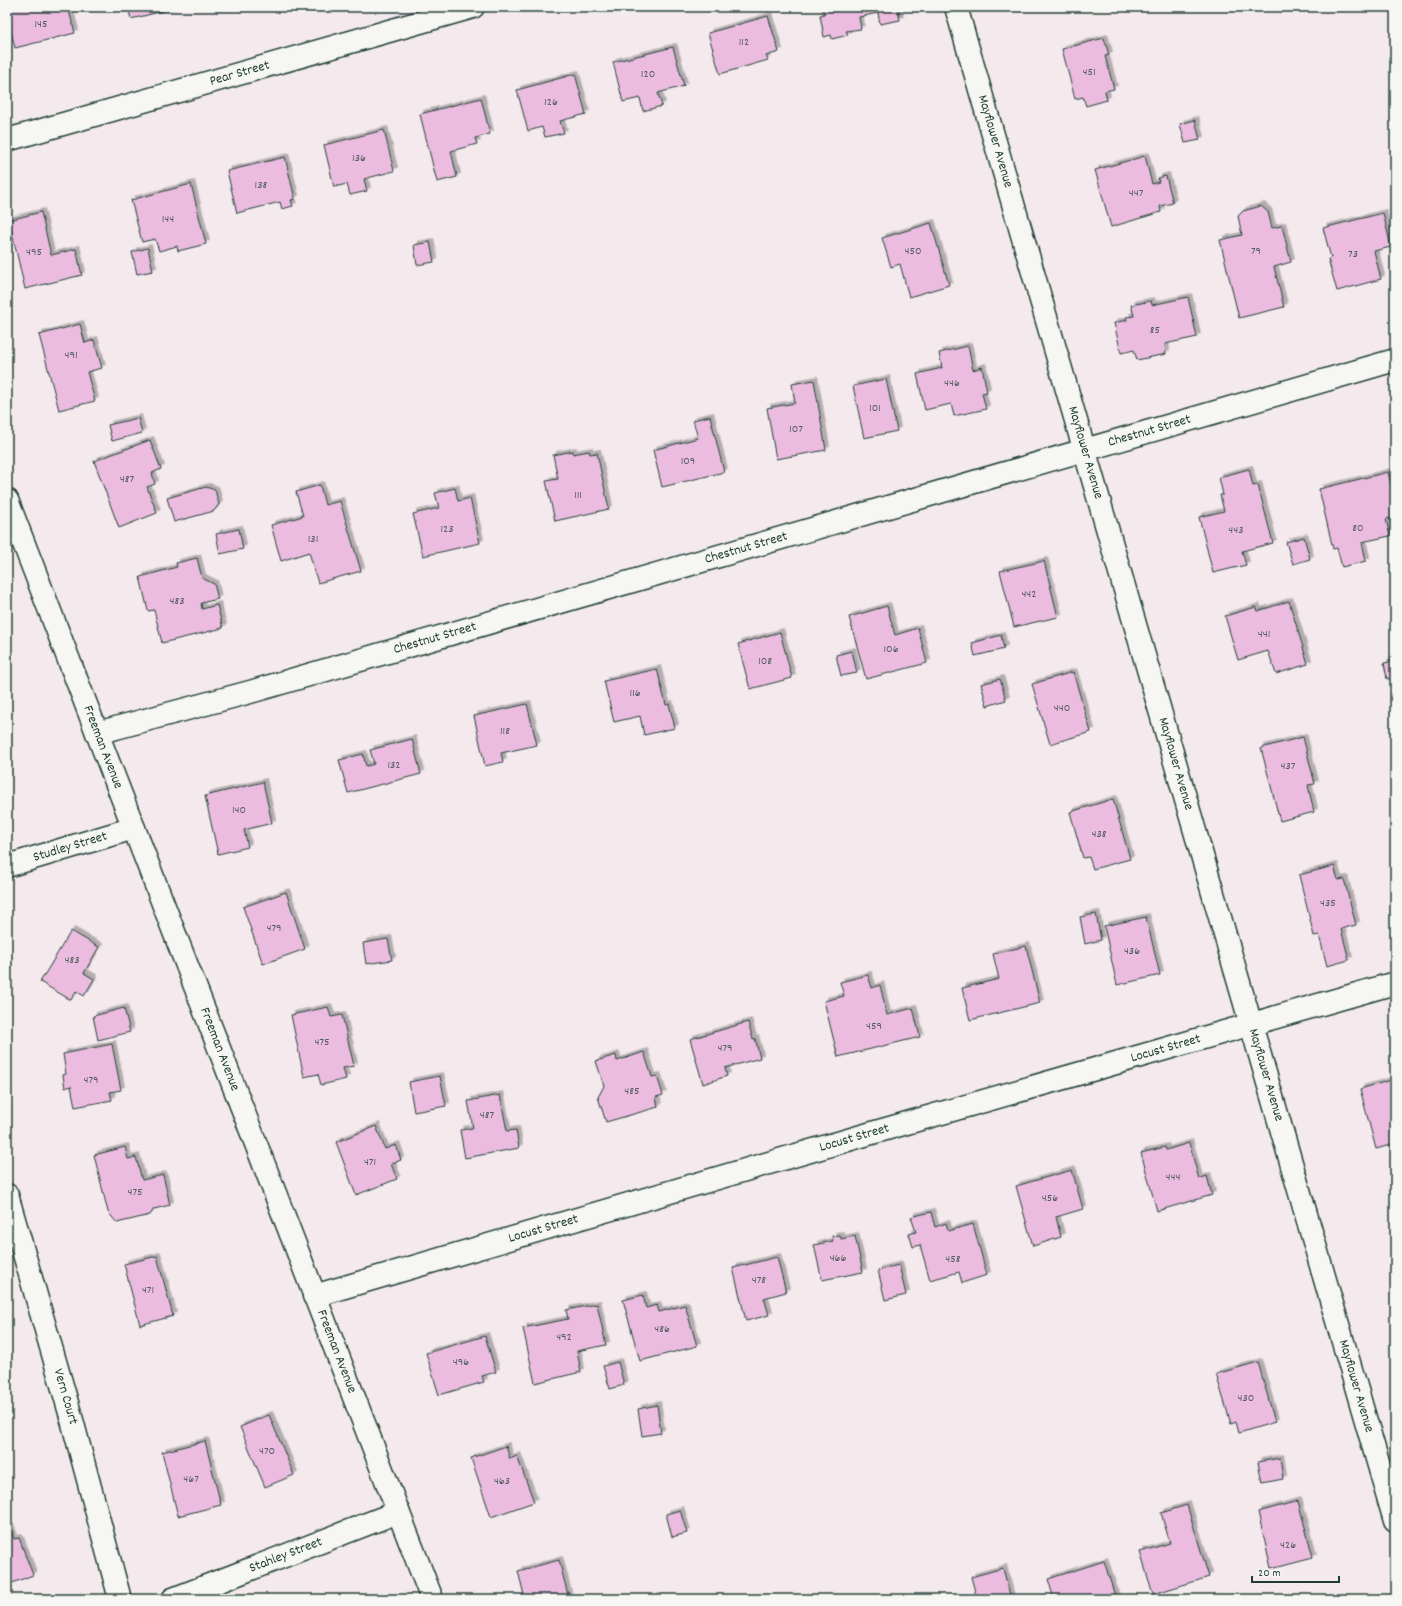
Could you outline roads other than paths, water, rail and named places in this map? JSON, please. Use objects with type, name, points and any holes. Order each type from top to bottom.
[{"type":"street","name":"Pear Street","points":[[7,140],[473,7]]},
{"type":"street","name":"Mayflower Avenue","points":[[956,7],[1395,1521]]},
{"type":"street","name":"Chestnut Street","points":[[97,733],[258,690],[1395,360]]},
{"type":"street","name":"Freeman Avenue","points":[[7,500],[432,1599]]},
{"type":"street","name":"Studley Street","points":[[7,866],[134,828]]},
{"type":"street","name":"Locust Street","points":[[314,1296],[850,1139],[1395,983]]},
{"type":"street","name":"Vern Court","points":[[7,1196],[72,1420],[120,1599]]},
{"type":"street","name":"Stahley Street","points":[[173,1599],[398,1512]]}]
